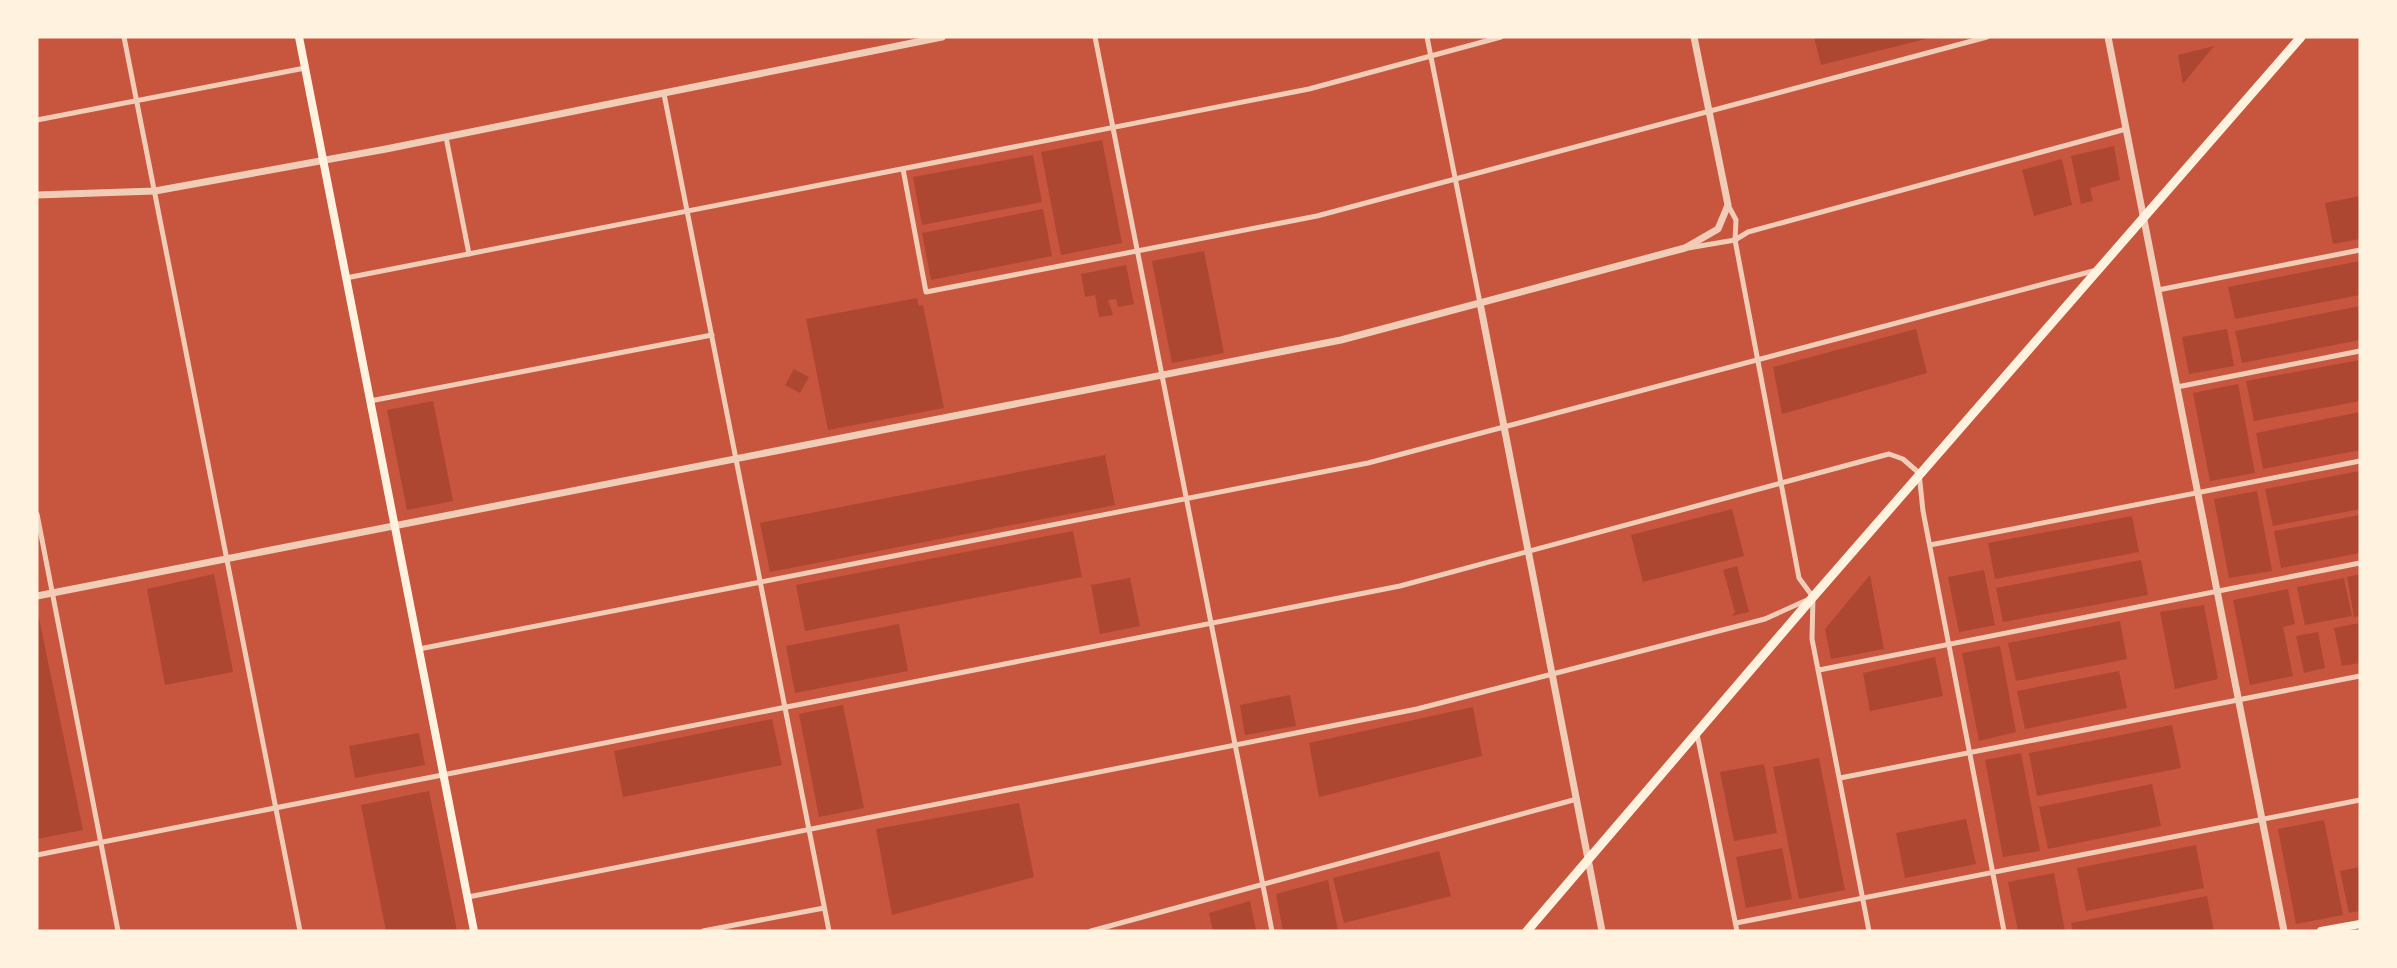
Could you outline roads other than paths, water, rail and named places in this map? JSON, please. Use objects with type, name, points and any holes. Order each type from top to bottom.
[{"type":"main road","points":[[299,37],[474,931]]},
{"type":"main road","points":[[1527,931],[1813,597],[1835,576],[1919,474],[2301,37]]},
{"type":"main road","points":[[2321,931],[2360,924]]},
{"type":"street","points":[[124,37],[300,931]]},
{"type":"street","points":[[37,195],[155,191],[446,137],[942,37]]},
{"type":"street","points":[[1095,37],[1272,931]]},
{"type":"street","points":[[1427,37],[1602,931]]},
{"type":"street","points":[[346,278],[1309,89],[1501,37]]},
{"type":"street","points":[[1694,37],[1728,205],[1736,222],[1735,240],[1799,578],[1813,597],[1812,639],[1869,931]]},
{"type":"street","points":[[903,169],[926,292],[1317,216],[1987,37]]},
{"type":"street","points":[[2108,37],[2284,931]]},
{"type":"street","points":[[37,120],[305,68]]},
{"type":"street","points":[[664,94],[828,931]]},
{"type":"street","points":[[37,596],[1349,338],[1685,248],[1735,240],[1748,232],[2126,130]]},
{"type":"street","points":[[446,137],[469,254]]},
{"type":"street","points":[[1685,248],[1718,229],[1728,205]]},
{"type":"street","points":[[2158,290],[2360,250]]},
{"type":"street","points":[[419,649],[1368,463],[2100,269]]},
{"type":"street","points":[[370,401],[712,335]]},
{"type":"street","points":[[2177,387],[2360,351]]},
{"type":"street","points":[[37,855],[1400,586],[1889,454],[1903,459],[1919,474],[1948,645],[2004,931]]},
{"type":"street","points":[[1930,545],[2360,461]]},
{"type":"street","points":[[37,514],[118,931]]},
{"type":"street","points":[[1819,670],[2360,563]]},
{"type":"street","points":[[468,897],[1236,747],[1417,709],[1765,618],[1813,597]]},
{"type":"street","points":[[1840,778],[2360,676]]},
{"type":"street","points":[[1697,734],[1737,931]]},
{"type":"street","points":[[1091,931],[1577,799]]},
{"type":"street","points":[[1736,923],[2360,800]]},
{"type":"street","points":[[703,931],[824,908]]}]
